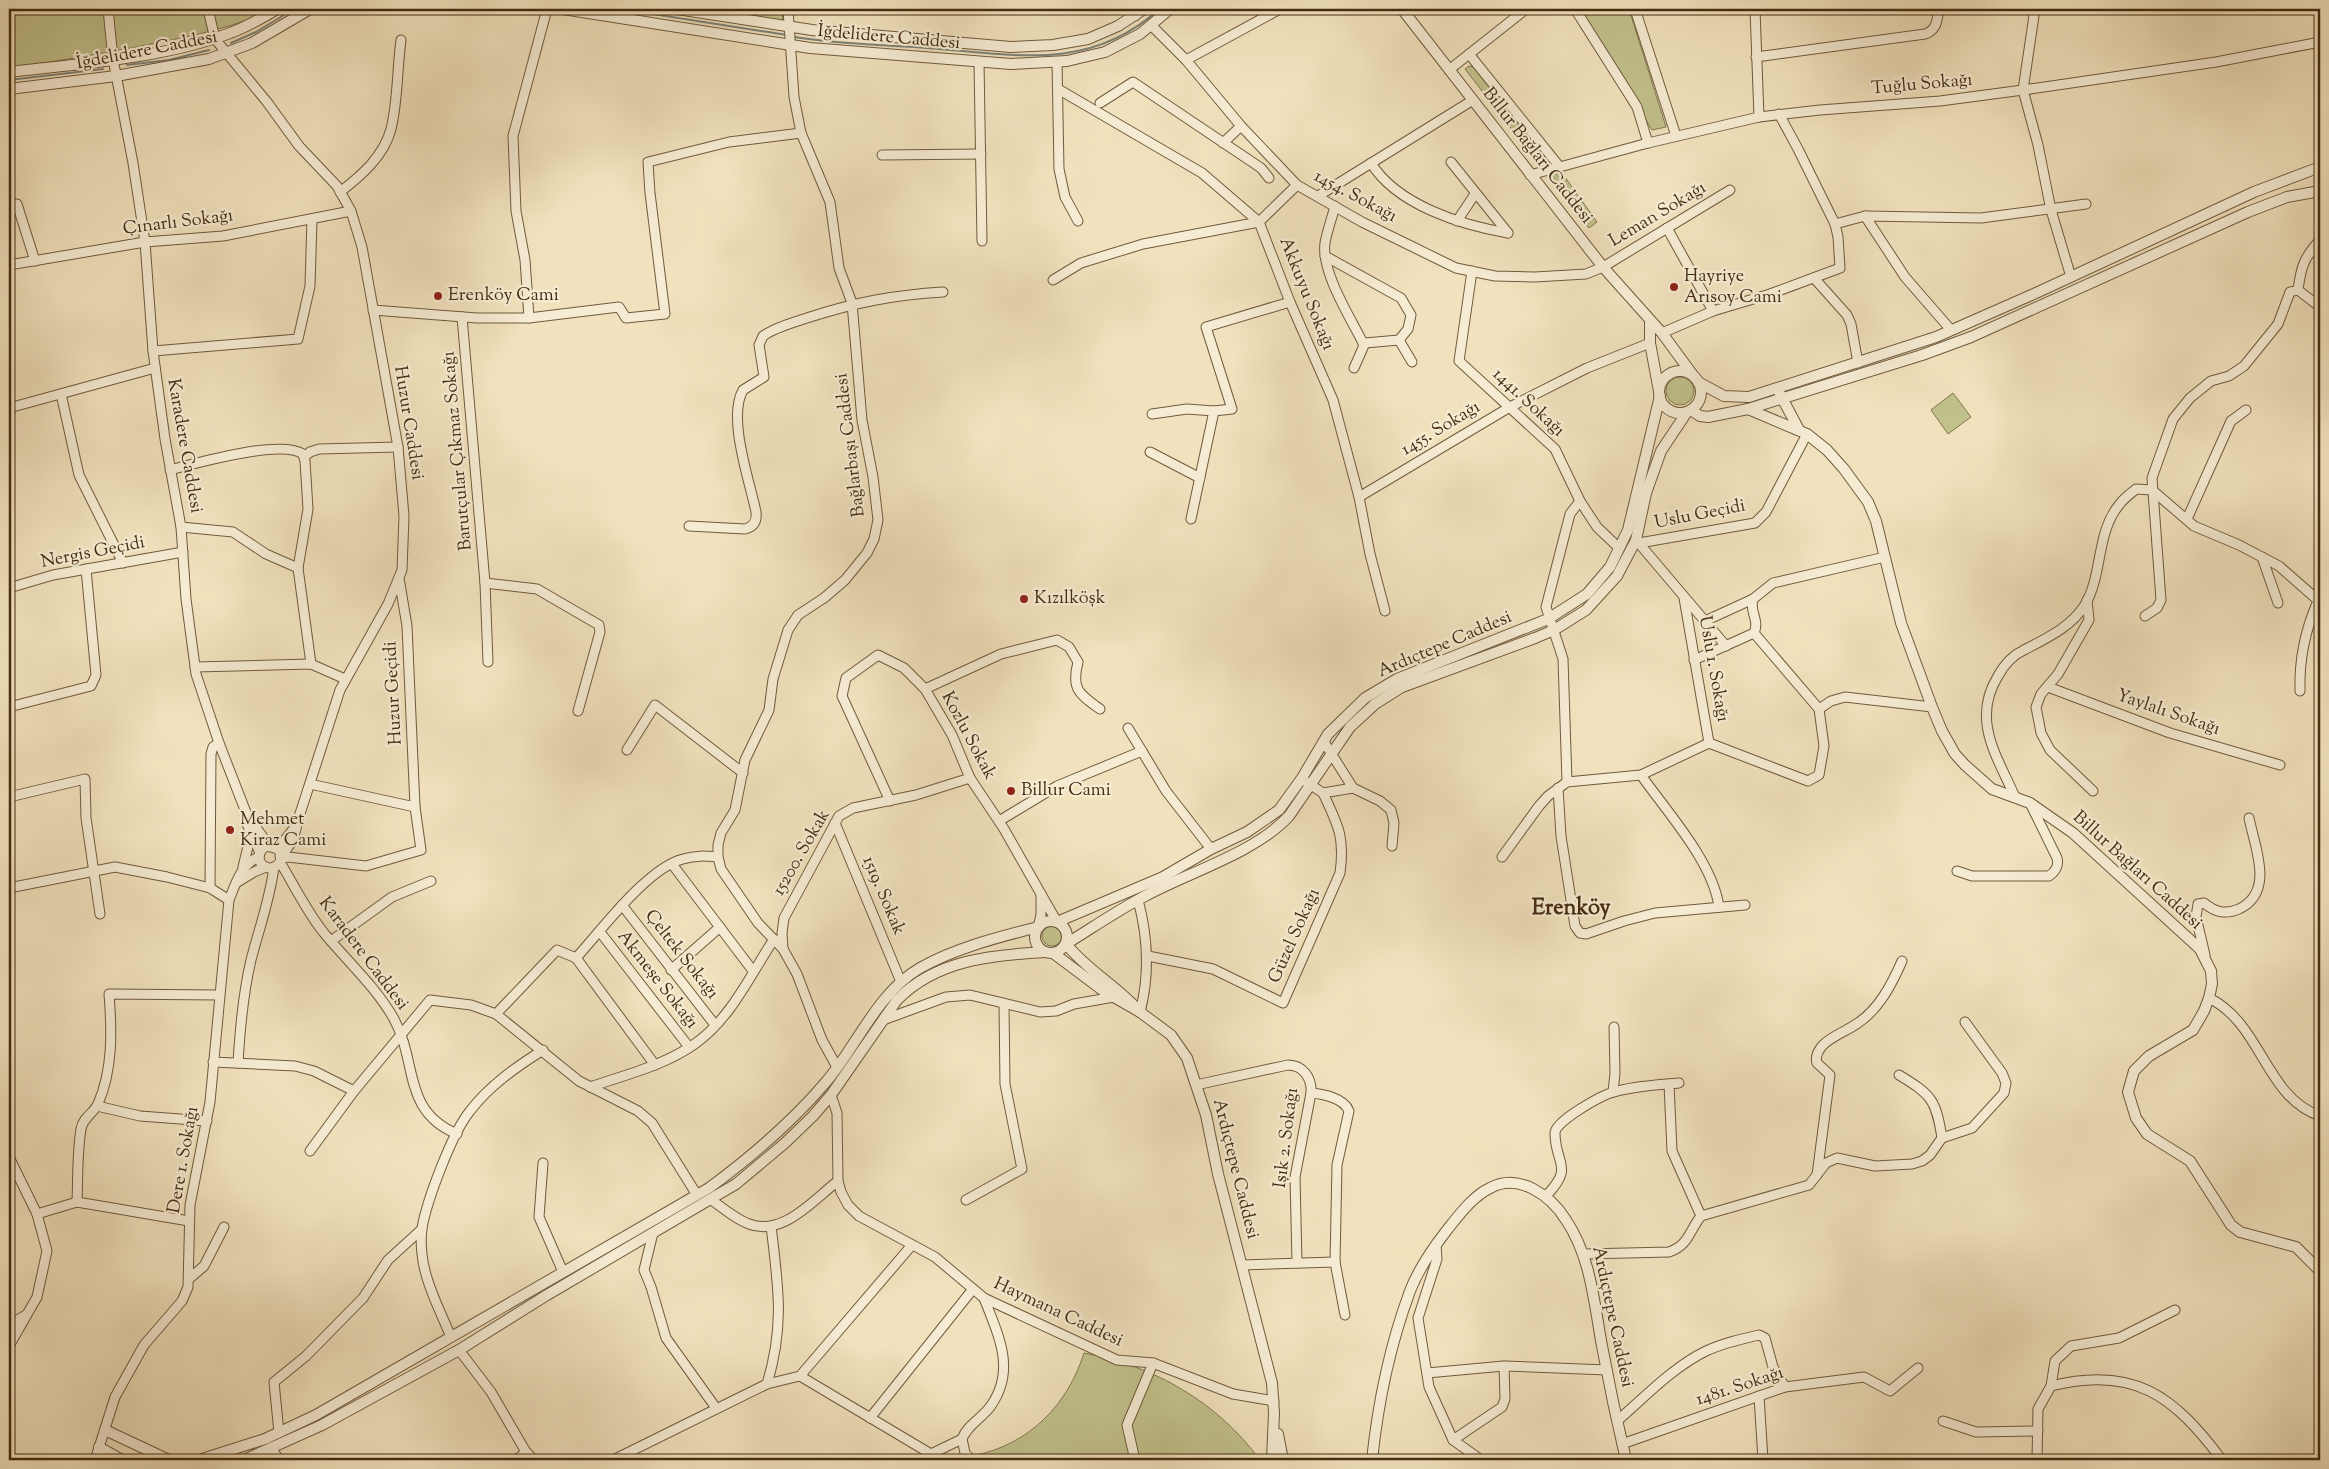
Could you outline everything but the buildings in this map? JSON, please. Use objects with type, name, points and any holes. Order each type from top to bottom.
[{"type":"street","points":[[108,9],[112,59]]},
{"type":"street","points":[[208,9],[215,39]]},
{"type":"street","name":"İğdelidere Caddesi","points":[[9,72],[173,49],[215,39],[244,27],[277,9]]},
{"type":"street","name":"İğdelidere Caddesi","points":[[9,89],[116,76],[176,66],[226,54],[262,38],[310,9]]},
{"type":"street","points":[[529,318],[525,260],[516,210],[513,136],[547,9]]},
{"type":"street","name":"İğdelidere Caddesi","points":[[563,9],[791,45],[1010,64],[1057,62],[1080,59],[1105,52],[1127,42],[1152,26],[1170,9]]},
{"type":"street","name":"İğdelidere Caddesi","points":[[677,9],[789,27],[868,36],[1025,47],[1065,44],[1088,39],[1114,29],[1144,9]]},
{"type":"street","name":"Bağlarbaşı Caddesi","points":[[718,858],[720,839],[735,810],[745,760],[769,710],[773,679],[792,622],[845,580],[867,553],[874,539],[878,520],[873,477],[862,420],[852,303],[839,268],[830,202],[801,133],[794,97],[788,9]]},
{"type":"street","points":[[1126,9],[1135,16]]},
{"type":"street","points":[[1186,60],[1280,9]]},
{"type":"street","name":"Billur Bağları Caddesi","points":[[1402,9],[1603,267],[1662,333],[1696,380]]},
{"type":"street","points":[[1449,70],[1526,9]]},
{"type":"street","points":[[1576,9],[1637,107],[1648,143]]},
{"type":"street","points":[[1636,9],[1676,136]]},
{"type":"street","points":[[1754,9],[1759,118]]},
{"type":"street","points":[[1756,57],[1925,34],[1937,25],[1938,9]]},
{"type":"street","points":[[2035,9],[2023,90],[2038,145],[2050,210],[2071,276]]},
{"type":"street","name":"1454. Sokağı","points":[[1152,26],[1186,60],[1241,126],[1297,185],[1335,206],[1456,268],[1495,276],[1535,277],[1586,274],[1603,267]]},
{"type":"street","name":"Huzur Caddesi","points":[[215,39],[267,102],[300,146],[340,192],[351,211],[362,247],[372,310],[393,410],[404,516],[402,570],[388,604],[345,679],[335,705],[294,840],[276,862]]},
{"type":"street","points":[[340,192],[360,176],[378,156],[390,130],[401,40]]},
{"type":"street","name":"Tuğlu Sokağı","points":[[1530,174],[1676,136],[1779,114],[1940,101],[2023,90],[2216,62],[2320,42]]},
{"type":"street","points":[[1469,54],[1559,166]]},
{"type":"street","name":"Karadere Caddesi","points":[[112,59],[133,163],[145,242],[153,351],[170,470],[182,527],[186,600],[195,667],[219,743],[247,814],[272,847],[276,862],[323,932],[360,974],[388,1012],[400,1035],[421,1105],[436,1123],[457,1134]]},
{"type":"street","points":[[979,62],[982,241]]},
{"type":"street","points":[[1057,62],[1059,170],[1065,196],[1078,221]]},
{"type":"street","points":[[1100,103],[1133,82],[1261,168],[1270,178]]},
{"type":"street","name":"Akkuyu Sokağı","points":[[1058,89],[1202,173],[1259,222],[1290,302],[1333,400],[1359,497],[1370,554],[1385,611]]},
{"type":"street","points":[[1318,196],[1473,100]]},
{"type":"street","points":[[1662,333],[1713,311],[1840,268],[1838,237],[1835,224],[1779,114]]},
{"type":"street","points":[[1223,143],[1241,126]]},
{"type":"street","points":[[372,310],[462,317],[529,318],[620,307],[626,318],[665,314],[648,162],[729,142],[801,133]]},
{"type":"street","points":[[882,155],[981,154]]},
{"type":"street","points":[[1371,163],[1380,177],[1392,189],[1457,221],[1476,228],[1508,233],[1451,162]]},
{"type":"street","points":[[1650,320],[1650,343],[1663,404],[1670,410],[1678,413],[1689,411],[1708,417],[1748,409],[1858,363],[1951,330],[2254,192],[2320,167]]},
{"type":"street","points":[[1052,280],[1081,263],[1143,244],[1259,222],[1297,185]]},
{"type":"street","name":"Leman Sokağı","points":[[1603,267],[1730,190]]},
{"type":"street","points":[[1660,394],[1662,382],[1673,373],[1682,372],[1716,393],[1732,398],[1749,398],[1780,395],[1922,355],[1971,337],[2248,212],[2287,197],[2320,191]]},
{"type":"street","points":[[1457,221],[1475,194]]},
{"type":"street","points":[[17,204],[35,261]]},
{"type":"street","points":[[1835,224],[1865,216],[1981,218],[2086,204]]},
{"type":"street","points":[[1325,256],[1401,298],[1411,315],[1411,322],[1406,334],[1399,340],[1363,343],[1330,274],[1325,256],[1325,244],[1335,206]]},
{"type":"street","name":"Çınarlı Sokağı","points":[[9,265],[145,242],[223,236],[351,211]]},
{"type":"street","points":[[1865,216],[1904,277],[1951,330]]},
{"type":"street","points":[[153,351],[298,339],[310,286],[312,219]]},
{"type":"street","points":[[1667,228],[1713,311]]},
{"type":"street","points":[[2298,290],[2302,263],[2306,255],[2320,240]]},
{"type":"street","name":"1441. Sokağı","points":[[1472,271],[1459,361],[1555,449],[1580,501],[1597,527],[1619,548]]},
{"type":"street","points":[[1814,278],[1847,315],[1851,324],[1858,363]]},
{"type":"street","points":[[2298,290],[2320,306]]},
{"type":"street","points":[[2145,616],[2157,608],[2162,596],[2152,478],[2173,419],[2190,398],[2211,381],[2229,376],[2244,366],[2278,324],[2290,292],[2298,290]]},
{"type":"street","points":[[689,526],[745,529],[752,526],[756,520],[756,512],[739,434],[738,414],[743,390],[764,377],[760,345],[763,336],[799,320],[852,303],[898,295],[943,292]]},
{"type":"street","points":[[1152,414],[1187,409],[1214,412],[1232,409],[1206,327],[1290,302]]},
{"type":"street","name":"Barutçular Çıkmaz Sokağı","points":[[462,317],[485,583],[488,662]]},
{"type":"street","points":[[1399,340],[1412,362]]},
{"type":"street","points":[[1354,368],[1365,343]]},
{"type":"street","name":"1455. Sokağı","points":[[1359,497],[1510,407],[1587,368],[1650,343]]},
{"type":"street","points":[[9,408],[155,368]]},
{"type":"street","points":[[244,1460],[322,1425],[459,1350],[547,1295],[736,1184],[758,1167],[813,1116],[831,1095],[883,1020],[905,992],[932,974],[957,963],[1007,954],[1049,952],[1063,948],[1066,944],[1138,900],[1255,842],[1278,827],[1311,785],[1350,727],[1375,704],[1402,687],[1554,630],[1586,610],[1617,576],[1638,542],[1646,493],[1661,452],[1689,411],[1698,403],[1701,395],[1696,380]]},
{"type":"street","points":[[61,394],[79,475],[123,563]]},
{"type":"street","name":"Ardıçtepe Caddesi","points":[[1057,922],[1155,881],[1211,849],[1247,832],[1279,810],[1302,778],[1328,734],[1365,698],[1397,679],[1548,619],[1587,594],[1610,567],[1628,530],[1660,394]]},
{"type":"street","name":"Billur Bağları Caddesi","points":[[1780,395],[1798,428]]},
{"type":"street","name":"Billur Bağları Caddesi","points":[[1748,409],[1788,426],[1798,428],[1807,434],[1827,450],[1858,485],[1876,522],[1901,623],[1932,707],[1948,744],[1965,765],[1992,789],[2030,803],[2088,844],[2133,890],[2200,949],[2206,958]]},
{"type":"street","points":[[2186,519],[2231,421],[2246,410]]},
{"type":"street","points":[[1191,519],[1214,412]]},
{"type":"street","name":"Uslu Geçidi","points":[[1638,542],[1755,522],[1766,512],[1807,434]]},
{"type":"street","points":[[304,457],[310,452],[319,449],[398,447]]},
{"type":"street","points":[[170,470],[232,456],[286,449],[297,451],[304,457],[308,509],[298,568],[311,664]]},
{"type":"street","points":[[1150,452],[1200,478]]},
{"type":"street","points":[[2015,797],[1987,730],[1986,707],[1992,686],[2003,668],[2019,653],[2052,636],[2070,622],[2087,600],[2097,571],[2103,537],[2118,505],[2136,489],[2152,490],[2194,526],[2279,566],[2319,601],[2304,639],[2300,665],[2300,691]]},
{"type":"street","points":[[1502,857],[1539,806],[1567,782],[1564,672],[1560,645],[1548,619],[1546,604],[1570,514],[1580,501]]},
{"type":"street","points":[[182,527],[233,532],[266,554],[298,568]]},
{"type":"street","name":"Uslu 1. Sokağı","points":[[1567,782],[1641,775],[1709,743],[1683,595],[1628,530]]},
{"type":"street","name":"Nergis Geçidi","points":[[9,588],[86,569],[183,552]]},
{"type":"street","points":[[1704,621],[1752,599],[1773,583],[1885,557]]},
{"type":"street","points":[[2262,557],[2278,603]]},
{"type":"street","points":[[9,707],[91,686],[94,683],[96,675],[86,569]]},
{"type":"street","name":"Huzur Geçidi","points":[[276,862],[288,856],[366,866],[422,850],[415,807],[407,626],[399,577]]},
{"type":"street","points":[[485,583],[537,589],[599,625],[600,632],[578,712]]},
{"type":"street","points":[[1683,595],[1726,646]]},
{"type":"street","points":[[1752,599],[1751,607],[1757,621],[1754,633]]},
{"type":"street","points":[[2087,600],[2089,620],[2058,674],[2041,694],[2036,707],[2041,733],[2057,757],[2093,791]]},
{"type":"street","points":[[1694,660],[1754,633]]},
{"type":"street","points":[[1709,743],[1804,780],[1812,780],[1820,771],[1824,746],[1819,709],[1754,633]]},
{"type":"street","points":[[925,689],[1002,654],[1057,640],[1070,647],[1078,662],[1074,675],[1077,690],[1100,709]]},
{"type":"street","name":"Kozlu Sokak","points":[[890,801],[844,703],[844,684],[846,678],[878,655],[904,668],[925,689],[952,735],[970,778],[999,821],[1057,922]]},
{"type":"street","points":[[195,667],[311,664],[345,679]]},
{"type":"street","name":"Yaylalı Sokağı","points":[[2048,687],[2170,733],[2280,766]]},
{"type":"street","points":[[1819,709],[1831,701],[1845,697],[1932,707]]},
{"type":"street","points":[[627,750],[655,705],[743,773]]},
{"type":"street","points":[[1128,728],[1166,791],[1211,849]]},
{"type":"street","points":[[1324,742],[1353,788],[1380,801],[1391,810],[1394,823],[1392,846]]},
{"type":"street","points":[[210,888],[211,754],[214,747],[219,743]]},
{"type":"street","points":[[999,821],[1057,786],[1142,751]]},
{"type":"street","points":[[1641,775],[1703,862],[1714,886],[1719,907]]},
{"type":"street","name":"15200. Sokak","points":[[783,948],[784,918],[840,816],[853,808],[890,801],[970,778]]},
{"type":"street","points":[[1302,778],[1323,794],[1353,788]]},
{"type":"street","points":[[9,797],[85,780],[86,818],[96,871],[100,914]]},
{"type":"street","points":[[310,784],[415,807]]},
{"type":"street","points":[[1558,788],[1561,836],[1575,926],[1578,931],[1586,934],[1624,920],[1655,914],[1746,905]]},
{"type":"street","name":"Güzel Sokağı","points":[[1148,956],[1213,969],[1283,1004],[1340,873],[1343,851],[1340,829],[1323,794]]},
{"type":"street","points":[[1957,871],[1972,876],[2049,876],[2053,874],[2058,866],[2057,858],[2030,803]]},
{"type":"street","name":"Karadere Caddesi","points":[[247,814],[247,824],[260,855],[276,862]]},
{"type":"street","points":[[2249,818],[2260,877],[2259,890],[2250,902],[2232,912],[2217,912],[2202,902],[2197,905],[2196,917],[2211,971],[2209,998],[2193,1030],[2149,1056],[2134,1071],[2130,1081],[2130,1103],[2136,1118],[2147,1134],[2190,1161],[2231,1225],[2240,1232],[2296,1248],[2320,1270]]},
{"type":"street","name":"Huzur Caddesi","points":[[242,871],[266,848],[272,847],[288,836],[298,823]]},
{"type":"street","name":"1519. Sokak","points":[[835,823],[901,982]]},
{"type":"street","points":[[9,888],[115,867],[168,877],[210,888],[228,900],[242,871],[251,834]]},
{"type":"street","points":[[576,958],[629,897],[672,864],[681,859],[700,855],[718,858],[722,870],[753,915],[783,948],[796,974],[822,1040],[837,1067]]},
{"type":"street","points":[[236,884],[254,872],[276,862]]},
{"type":"street","points":[[238,1063],[241,1021],[248,977],[276,862]]},
{"type":"street","points":[[672,864],[753,971]]},
{"type":"street","points":[[331,941],[392,897],[431,881]]},
{"type":"street","points":[[1041,894],[1041,915],[1035,932],[1036,942],[1114,997],[1140,1012]]},
{"type":"street","name":"Dere 1. Sokağı","points":[[95,1460],[115,1397],[144,1345],[182,1301],[190,1278],[189,1221],[194,1180],[207,1121],[228,900]]},
{"type":"street","points":[[1138,900],[1146,929],[1148,956],[1143,988],[1144,996],[1140,1012]]},
{"type":"street","name":"Çeltek Sokağı","points":[[622,905],[715,1025]]},
{"type":"street","points":[[200,1460],[279,1432],[316,1415],[697,1195],[753,1156],[827,1081],[901,982],[920,969],[949,955],[1038,927],[1047,921],[1057,922],[1066,929],[1066,944],[1090,971],[1125,995],[1140,1012]]},
{"type":"street","points":[[671,970],[720,927]]},
{"type":"street","name":"Akmeşe Sokağı","points":[[600,932],[689,1047]]},
{"type":"street","points":[[590,1086],[655,1065],[696,1043],[726,1013],[774,939]]},
{"type":"street","points":[[496,1014],[557,950],[576,958],[655,1065]]},
{"type":"street","points":[[1816,1176],[1830,1075],[1817,1063],[1817,1054],[1829,1040],[1860,1022],[1878,1003],[1892,984],[1902,962]]},
{"type":"street","points":[[76,1202],[81,1128],[88,1114],[97,1106],[110,1059],[111,1018],[109,994],[219,995]]},
{"type":"street","points":[[883,1020],[946,997],[970,995],[1004,1004],[1048,1012],[1114,997]]},
{"type":"street","points":[[2209,998],[2227,1008],[2242,1024],[2288,1096],[2300,1106],[2320,1116]]},
{"type":"street","points":[[310,1151],[354,1091],[430,1000],[470,1004],[496,1014],[543,1050],[579,1081],[638,1111],[652,1124],[697,1195]]},
{"type":"street","points":[[966,1200],[1022,1169],[1006,1084],[1004,1004]]},
{"type":"street","name":"Ardıçtepe Caddesi","points":[[1140,1012],[1171,1035],[1188,1058],[1206,1115],[1218,1174],[1272,1383],[1274,1401],[1272,1460]]},
{"type":"street","points":[[1584,1254],[1669,1252],[1678,1249],[1691,1236],[1701,1216],[1810,1185],[1826,1163],[1837,1158],[1875,1166],[1912,1164],[1930,1155],[1942,1138],[1972,1128],[2004,1093],[2002,1073],[1965,1022]]},
{"type":"street","points":[[1613,1092],[1615,1073],[1614,1027]]},
{"type":"street","points":[[451,1337],[431,1288],[422,1256],[422,1229],[446,1156],[469,1112],[493,1086],[519,1065],[543,1050]]},
{"type":"street","points":[[214,1062],[282,1064],[302,1067],[354,1091]]},
{"type":"street","name":"Işık 2. Sokağı","points":[[1196,1084],[1293,1065],[1306,1074],[1311,1086],[1311,1093],[1295,1177],[1297,1262]]},
{"type":"street","points":[[1899,1075],[1929,1096],[1938,1113],[1942,1138]]},
{"type":"street","points":[[1546,1196],[1558,1183],[1562,1173],[1555,1133],[1558,1125],[1574,1113],[1613,1092],[1679,1082]]},
{"type":"street","points":[[1669,1084],[1672,1151],[1701,1216]]},
{"type":"street","points":[[1311,1093],[1322,1094],[1345,1104],[1349,1111],[1336,1172],[1335,1262],[1345,1316]]},
{"type":"street","points":[[710,1199],[750,1225],[771,1226],[788,1220],[838,1181],[837,1113],[831,1095]]},
{"type":"street","points":[[97,1106],[140,1116],[207,1121]]},
{"type":"street","points":[[9,1157],[37,1214],[47,1251],[37,1297],[9,1346]]},
{"type":"street","points":[[543,1163],[539,1217],[563,1272]]},
{"type":"street","name":"Haymana Caddesi","points":[[838,1181],[848,1205],[859,1216],[935,1257],[984,1298],[1117,1360],[1153,1363],[1233,1394],[1274,1401]]},
{"type":"street","name":"Ardıçtepe Caddesi","points":[[1372,1460],[1382,1390],[1410,1290],[1436,1244],[1475,1199],[1490,1187],[1500,1184],[1517,1184],[1546,1196],[1565,1218],[1580,1242],[1626,1460]]},
{"type":"street","points":[[37,1214],[76,1202],[189,1221]]},
{"type":"street","points":[[767,1384],[776,1350],[780,1319],[771,1226]]},
{"type":"street","points":[[190,1278],[204,1266],[224,1227]]},
{"type":"street","points":[[279,1432],[274,1382],[306,1356],[363,1298],[388,1260],[422,1229]]},
{"type":"street","points":[[653,1233],[643,1265],[666,1338],[716,1408]]},
{"type":"street","points":[[613,1460],[767,1384],[800,1376],[912,1244]]},
{"type":"street","points":[[1436,1244],[1437,1259],[1418,1318],[1426,1373],[1429,1387],[1453,1440],[1481,1460]]},
{"type":"street","points":[[1242,1265],[1335,1262]]},
{"type":"street","points":[[870,1418],[974,1289]]},
{"type":"street","points":[[800,1376],[870,1418],[928,1457],[962,1439],[969,1427],[982,1418],[992,1405],[1004,1373],[1004,1354],[984,1298]]},
{"type":"street","points":[[2037,1460],[2038,1410],[2051,1386],[2055,1361],[2071,1346],[2119,1338],[2175,1310]]},
{"type":"street","points":[[9,1324],[26,1314]]},
{"type":"street","points":[[1617,1421],[1684,1364],[1706,1351],[1730,1342],[1759,1335],[1765,1338],[1773,1367],[1784,1387]]},
{"type":"street","points":[[459,1350],[490,1392],[526,1452],[534,1460]]},
{"type":"street","points":[[1135,1460],[1127,1425],[1153,1363]]},
{"type":"street","points":[[1426,1373],[1504,1366],[1606,1370]]},
{"type":"street","points":[[1453,1440],[1502,1407],[1505,1399],[1504,1366]]},
{"type":"street","name":"1481. Sokağı","points":[[1622,1444],[1784,1387],[1864,1377],[1890,1391],[1918,1368]]},
{"type":"street","points":[[2051,1386],[2095,1379],[2121,1381],[2144,1388],[2160,1396],[2193,1425],[2222,1460]]},
{"type":"street","points":[[1758,1396],[1763,1460]]},
{"type":"street","name":"Ardıçtepe Caddesi","points":[[1274,1413],[1278,1423],[1282,1460]]},
{"type":"street","points":[[1943,1421],[1976,1432],[2038,1431]]},
{"type":"street","points":[[105,1430],[169,1460]]},
{"type":"street","points":[[962,1439],[965,1453],[972,1460]]},
{"type":"street","points":[[99,1447],[122,1460]]},
{"type":"street","points":[[272,1449],[279,1460]]},
{"type":"street","points":[[516,1460],[526,1452]]},
{"type":"street","points":[[1272,1460],[1282,1460]]},
{"type":"green space","points":[[9,9],[273,9],[230,26],[186,37],[9,68]]},
{"type":"green space","points":[[688,9],[782,9],[783,24]]},
{"type":"green space","points":[[1580,9],[1629,9],[1666,127],[1652,130]]},
{"type":"green space","points":[[1469,66],[1477,70],[1545,156],[1534,158],[1465,69]]},
{"type":"green space","points":[[1562,173],[1597,222],[1589,228],[1548,175]]},
{"type":"green space","points":[[1680,377],[1690,381],[1694,391],[1690,401],[1680,405],[1670,401],[1666,391],[1670,381]]},
{"type":"green space","points":[[1953,393],[1971,417],[1948,434],[1931,410]]},
{"type":"green space","points":[[1052,926],[1059,929],[1062,936],[1059,943],[1052,946],[1045,943],[1042,936],[1045,929]]},
{"type":"green space","points":[[1084,1353],[1135,1367],[1160,1377],[1182,1390],[1204,1404],[1224,1421],[1243,1439],[1260,1460],[935,1460],[949,1456],[976,1455],[995,1450],[1013,1442],[1030,1431],[1057,1405],[1077,1372]]},
{"type":"waterway","points":[[231,43],[256,32],[294,9]]},
{"type":"waterway","points":[[621,9],[787,35]]},
{"type":"waterway","points":[[794,37],[844,43],[1019,55],[1049,55],[1077,51],[1105,43],[1133,29],[1159,9]]},
{"type":"waterway","points":[[127,65],[169,60],[209,50]]},
{"type":"waterway","points":[[9,80],[103,69]]},
{"type":"place","name":"Hayriye Arısoy Cami","points":[[1674,287]]},
{"type":"place","name":"Erenköy Cami","points":[[438,296]]},
{"type":"place","name":"Kızılköşk","points":[[1024,599]]},
{"type":"place","name":"Billur Cami","points":[[1011,791]]},
{"type":"place","name":"Mehmet Kiraz Cami","points":[[230,830]]},
{"type":"district","name":"Erenköy","points":[[1571,909]]}]
